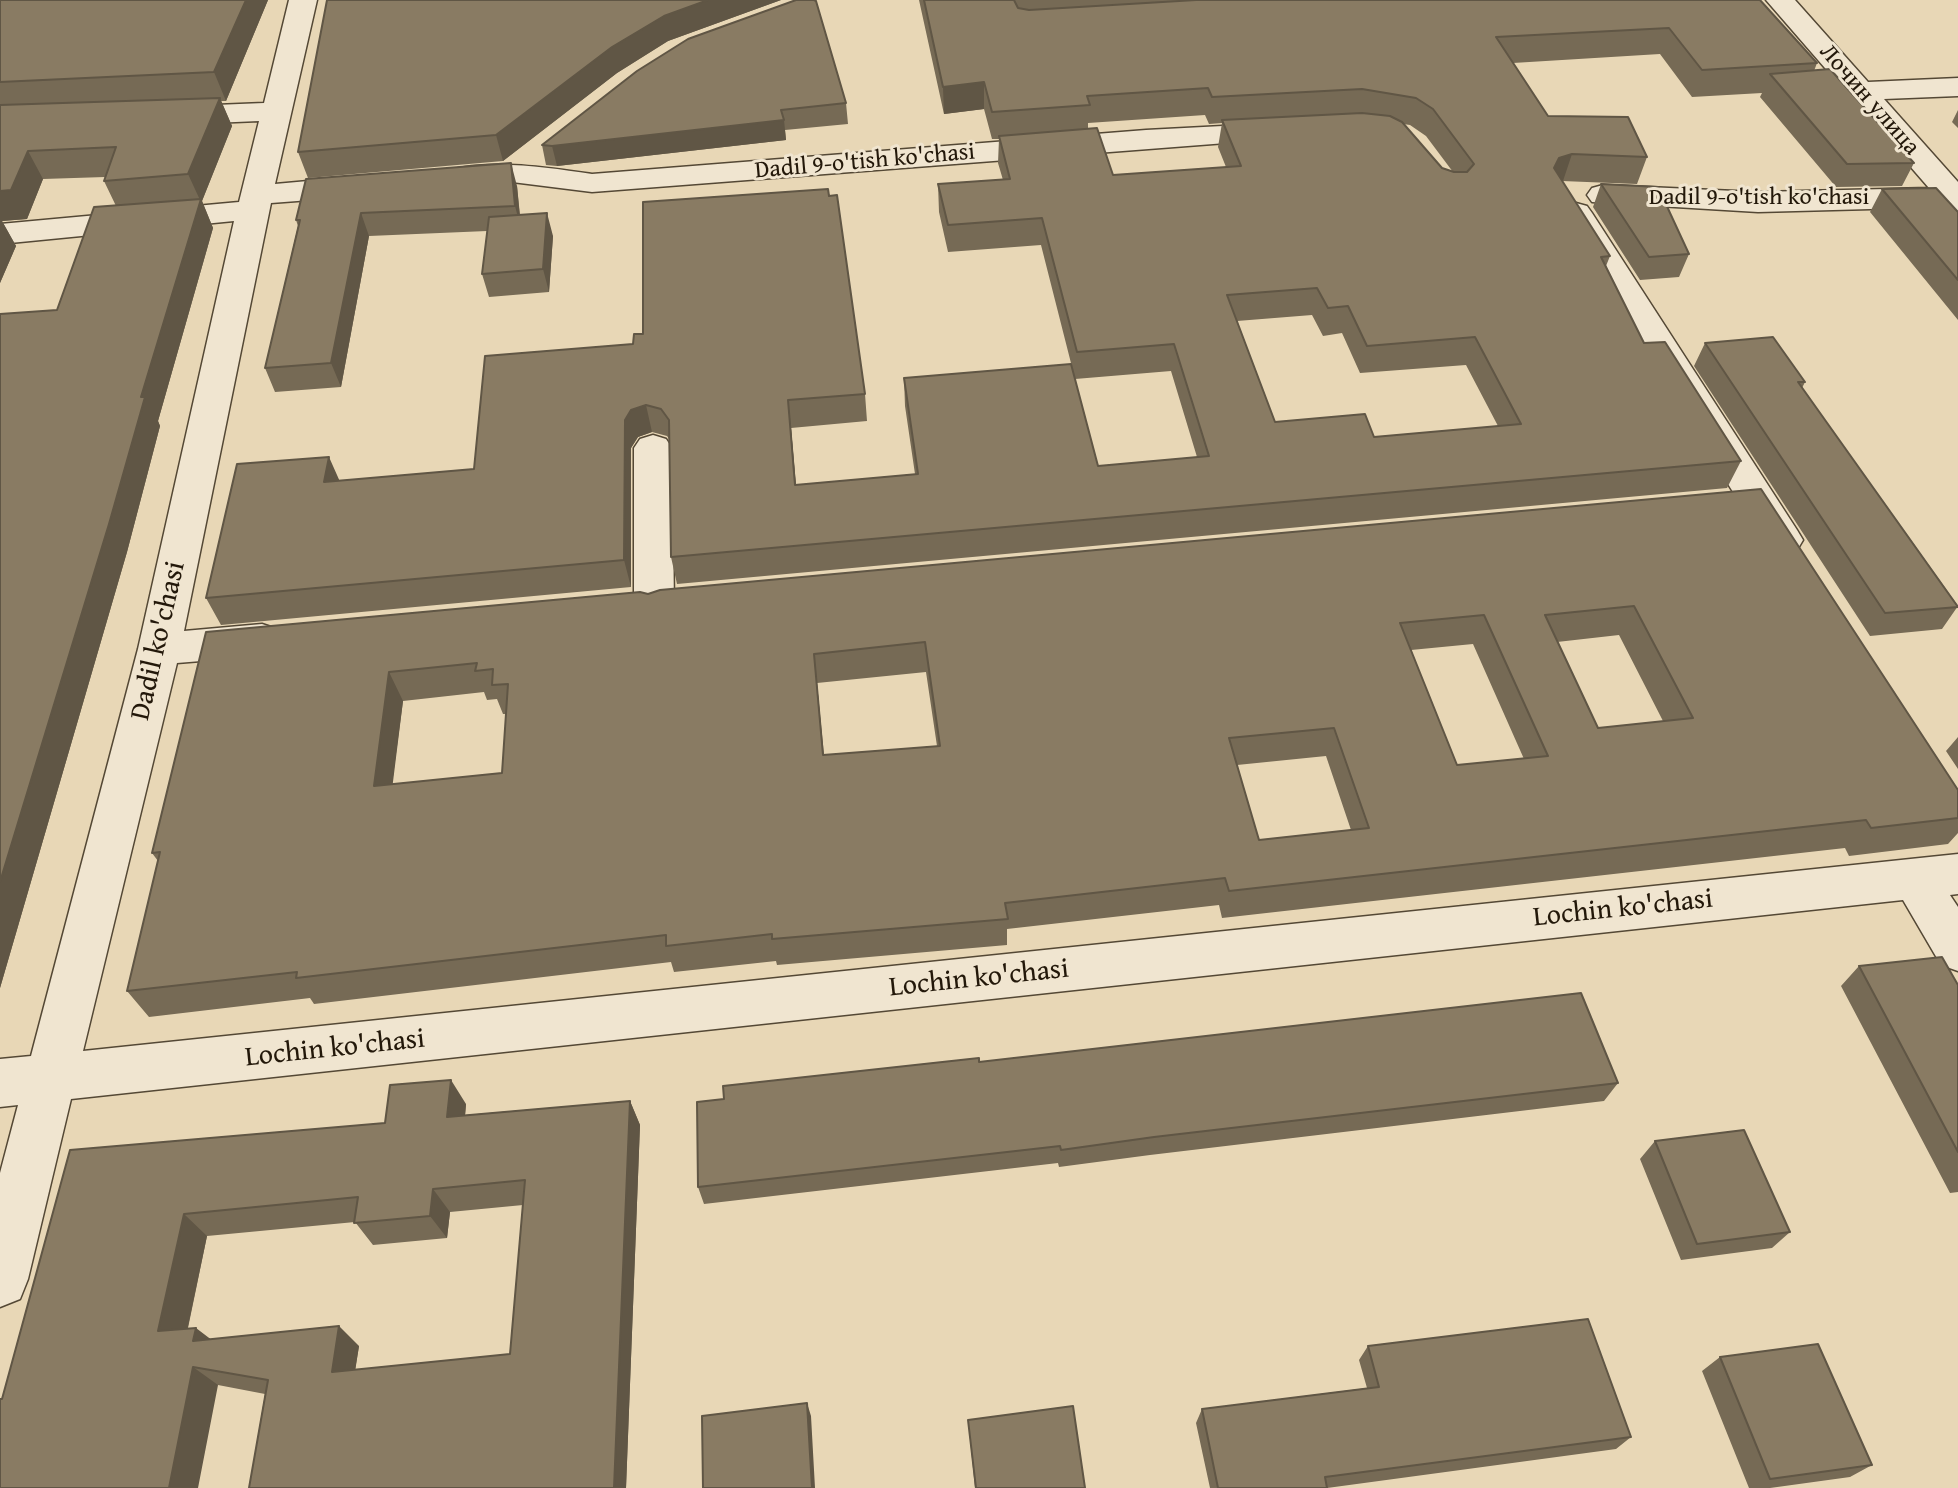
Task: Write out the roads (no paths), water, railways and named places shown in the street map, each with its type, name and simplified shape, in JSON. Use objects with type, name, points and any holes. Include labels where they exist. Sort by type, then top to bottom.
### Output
[{"type":"street","name":"Dadil ko'chasi","points":[[0,1279],[53,1079],[159,649],[275,111],[303,0]]},
{"type":"street","name":"Лочин улица","points":[[1780,0],[1956,199]]},
{"type":"street","points":[[1861,91],[1958,87]]},
{"type":"street","points":[[138,117],[275,111]]},
{"type":"street","name":"Dadil 9-o'tish ko'chasi","points":[[0,234],[407,182],[512,173],[592,183],[1146,139],[1311,130]]},
{"type":"street","points":[[512,173],[542,149]]},
{"type":"street","name":"Dadil 9-o'tish ko'chasi","points":[[1758,502],[1564,194],[1758,202],[1956,199]]},
{"type":"street","points":[[653,448],[654,606]]},
{"type":"street","points":[[1711,507],[1758,502],[1802,569]]},
{"type":"street","points":[[159,649],[298,637]]},
{"type":"street","points":[[1936,876],[1958,950]]},
{"type":"street","name":"Lochin ko'chasi","points":[[0,1083],[1936,876]]}]
